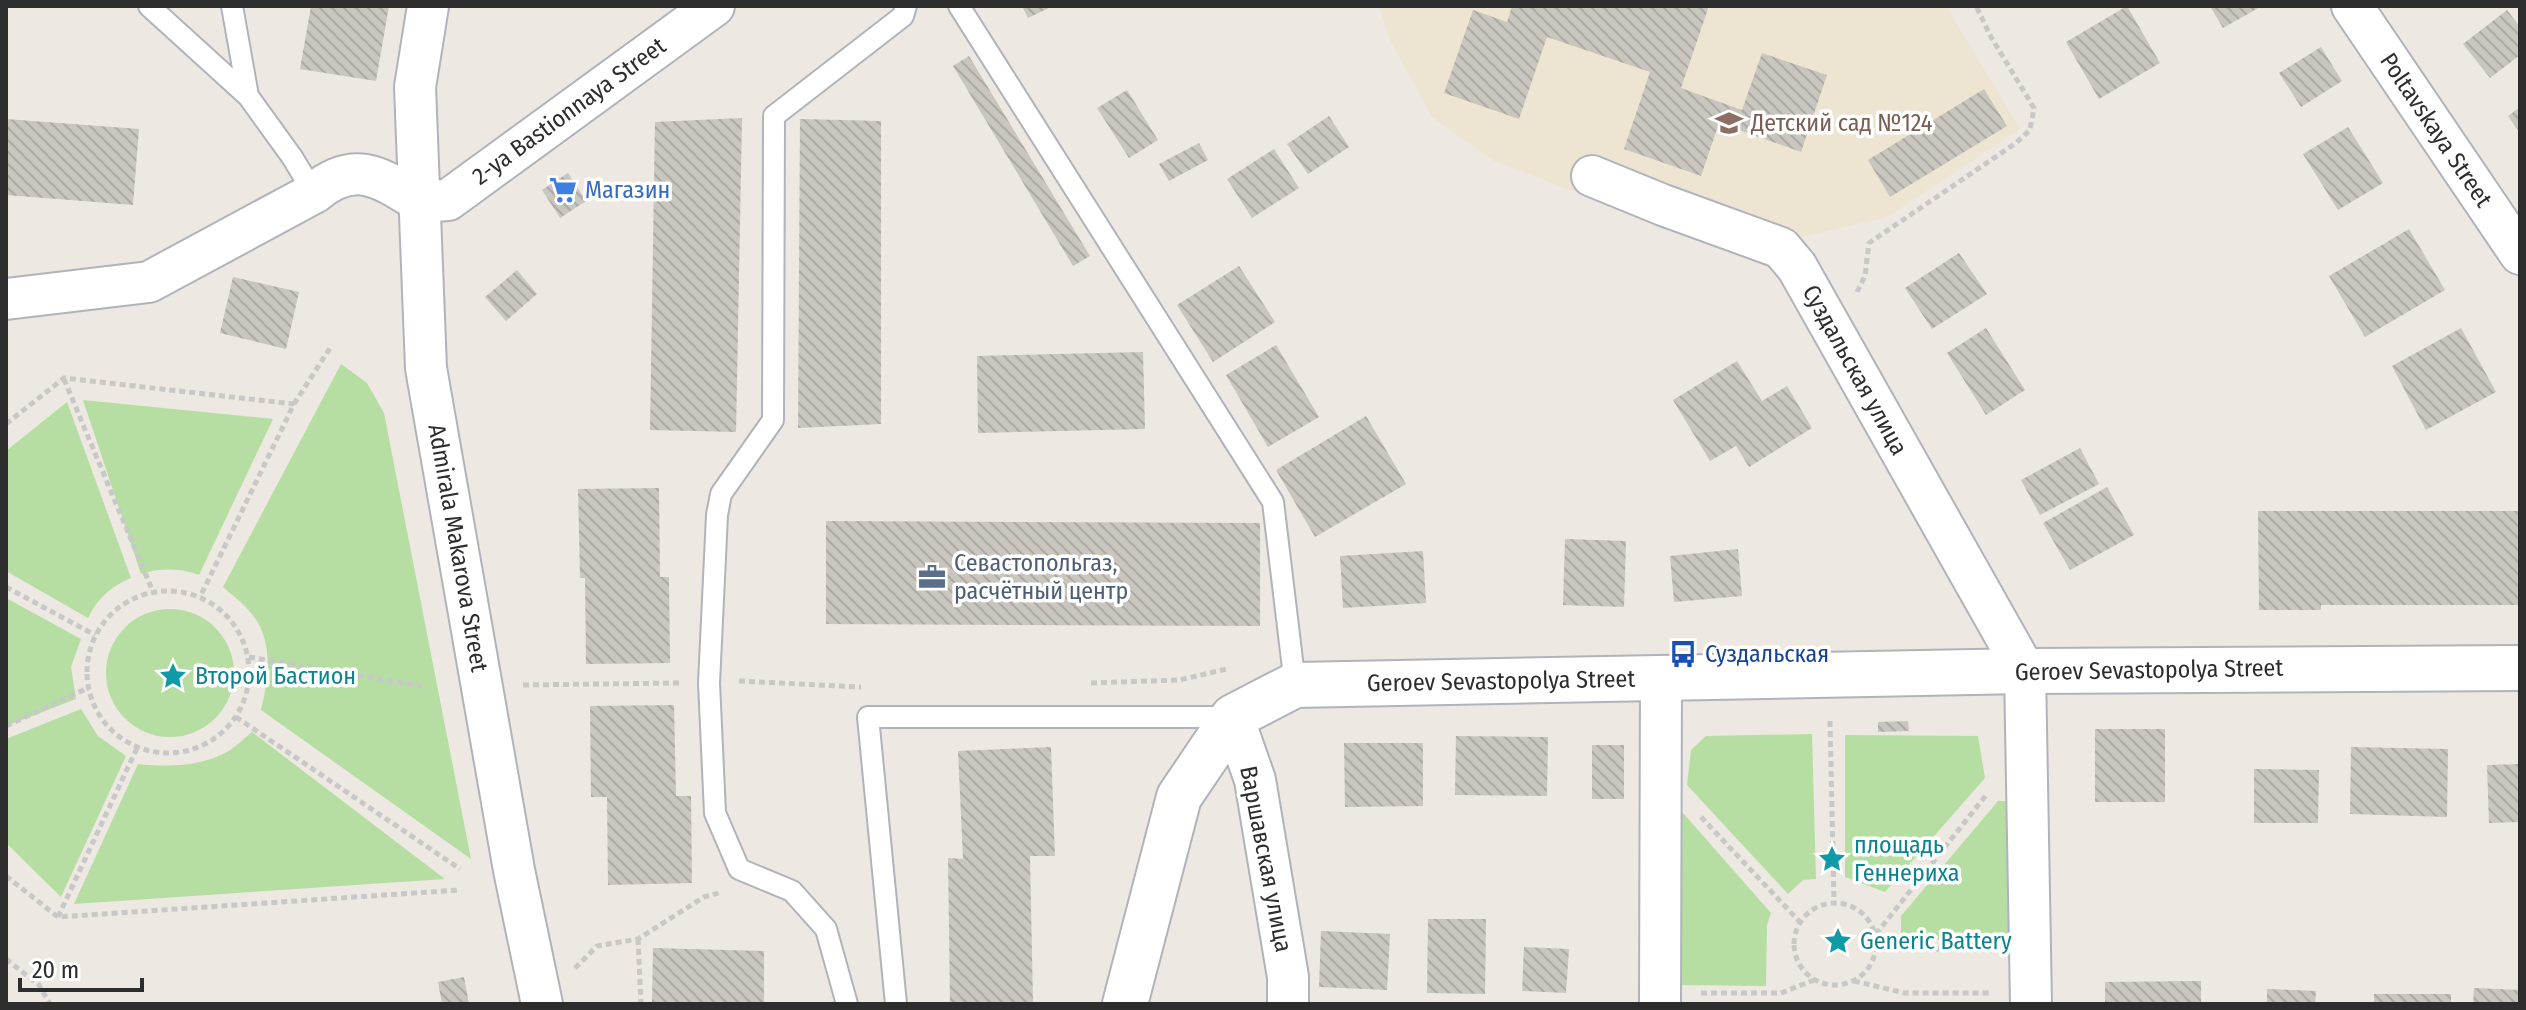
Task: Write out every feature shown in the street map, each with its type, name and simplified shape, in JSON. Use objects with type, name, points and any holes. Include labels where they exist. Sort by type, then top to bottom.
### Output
[{"type":"main road","name":"Geroev Sevastopolya Street","points":[[1125,1004],[1179,797],[1233,717],[1295,685],[2025,671],[2520,668]]},
{"type":"street","name":"Admirala Makarova Street","points":[[428,6],[415,87],[426,368],[514,870],[542,1002]]},
{"type":"street","name":"2-ya Bastionnaya Street","points":[[420,202],[448,200],[714,6]]},
{"type":"street","name":"Poltavskaya Street","points":[[2352,6],[2520,254]]},
{"type":"street","points":[[6,299],[149,282],[314,193],[329,181],[346,175],[365,174],[384,179],[420,202]]},
{"type":"street","name":"Суздальская улица","points":[[1592,176],[1781,248],[1797,267],[2025,671]]},
{"type":"street","points":[[2025,671],[2031,999]]},
{"type":"street","points":[[1660,998],[1661,678]]},
{"type":"street","name":"Варшавская улица","points":[[1233,717],[1255,780],[1288,977],[1288,1004]]},
{"type":"lane","points":[[149,6],[248,96],[314,193]]},
{"type":"lane","points":[[232,6],[248,96]]},
{"type":"lane","points":[[847,1004],[826,929],[792,891],[739,869],[715,813],[709,683],[717,515],[721,494],[773,420],[774,116],[903,16],[906,6]]},
{"type":"lane","points":[[959,6],[1273,502],[1295,685]]},
{"type":"lane","points":[[896,1004],[868,717],[1233,717]]},
{"type":"path","points":[[1836,336],[1865,276],[1869,243],[2016,143],[2030,130],[2034,108],[1976,6]]},
{"type":"path","points":[[200,597],[294,404],[332,345]]},
{"type":"path","points":[[6,424],[64,378],[294,404]]},
{"type":"path","points":[[64,378],[153,592]]},
{"type":"path","points":[[6,587],[95,635]]},
{"type":"path","points":[[177,591],[200,597],[222,611],[239,632],[249,657],[245,699],[236,717],[217,738],[192,750],[164,753],[137,748],[114,733],[97,712],[88,688],[87,661],[95,635],[109,615],[129,599],[153,592],[177,591]]},
{"type":"path","points":[[249,657],[426,687]]},
{"type":"path","points":[[728,681],[862,687]]},
{"type":"path","points":[[482,685],[655,684]]},
{"type":"path","points":[[6,726],[88,688]]},
{"type":"path","points":[[236,717],[460,869]]},
{"type":"path","points":[[1830,721],[1834,902]]},
{"type":"path","points":[[1875,934],[2027,745]]},
{"type":"path","points":[[58,917],[137,748]]},
{"type":"path","points":[[1661,775],[1799,921]]},
{"type":"path","points":[[6,876],[58,917],[459,890]]},
{"type":"path","points":[[542,1002],[597,946],[638,939],[704,897],[767,880]]},
{"type":"path","points":[[1834,902],[1848,904],[1861,911],[1870,921],[1875,934],[1873,962],[1854,981],[1841,985],[1827,985],[1814,980],[1804,972],[1793,947],[1799,921],[1808,911],[1834,902]]},
{"type":"path","points":[[638,939],[641,1004]]},
{"type":"path","points":[[1876,949],[2030,950]]},
{"type":"path","points":[[6,959],[39,985],[50,1004]]},
{"type":"path","points":[[1660,998],[1781,993],[1814,980]]},
{"type":"path","points":[[1854,981],[1905,993],[2031,999]]},
{"type":"shaded area","name":"Детский сад №124","points":[[1379,6],[1946,6],[2020,129],[1887,217],[1744,251],[1635,215],[1494,161],[1432,117],[1390,40]]},
{"type":"green space","points":[[341,364],[367,383],[384,413],[471,859],[261,710],[268,660],[263,635],[251,613],[223,587]]},
{"type":"green space","points":[[83,400],[273,419],[199,575],[170,570],[141,574]]},
{"type":"green space","points":[[67,402],[131,578],[105,594],[88,618],[6,571],[6,451]]},
{"type":"green space","points":[[6,598],[81,639],[71,667],[76,699],[6,726]]},
{"type":"green space","points":[[170,609],[194,614],[215,628],[229,649],[234,673],[229,697],[215,718],[194,732],[170,737],[146,732],[125,718],[111,697],[106,673],[111,649],[125,628],[146,614]]},
{"type":"green space","points":[[81,709],[98,736],[126,756],[61,897],[6,843],[6,739]]},
{"type":"green space","points":[[252,732],[445,879],[74,904],[138,764],[172,765],[206,761],[230,750]]},
{"type":"green space","points":[[1812,734],[1816,879],[1803,880],[1788,894],[1687,785],[1691,750],[1706,736]]},
{"type":"green space","points":[[1845,735],[1978,736],[1985,778],[1885,892],[1845,877]]},
{"type":"green space","points":[[1998,801],[2009,801],[2016,940],[1901,940],[1901,916]]},
{"type":"green space","points":[[1676,805],[1771,913],[1767,925],[1766,986],[1675,985]]},
{"type":"building","points":[[311,6],[389,6],[376,81],[300,69]]},
{"type":"building","points":[[1022,6],[1053,6],[1028,18]]},
{"type":"building","points":[[1512,6],[1709,6],[1681,88],[1742,110],[1762,53],[1827,75],[1801,152],[1719,123],[1701,176],[1624,149],[1650,72],[1547,37],[1519,119],[1444,93],[1473,10],[1507,22]]},
{"type":"building","points":[[2127,6],[2160,63],[2099,99],[2066,42]]},
{"type":"building","points":[[2210,6],[2262,6],[2223,28]]},
{"type":"building","points":[[2507,10],[2520,27],[2520,55],[2490,78],[2463,44]]},
{"type":"building","points":[[2321,47],[2342,81],[2301,107],[2279,73]]},
{"type":"building","points":[[969,56],[1090,256],[1073,266],[953,66]]},
{"type":"building","points":[[1984,89],[2007,126],[1890,197],[1868,160]]},
{"type":"building","points":[[1127,90],[1158,140],[1129,158],[1097,108]]},
{"type":"building","points":[[2520,107],[2520,133],[2508,116]]},
{"type":"building","points":[[1329,116],[1349,147],[1308,174],[1287,144]]},
{"type":"building","points":[[742,118],[736,432],[650,430],[655,122]]},
{"type":"building","points":[[6,119],[139,129],[133,205],[6,195]]},
{"type":"building","points":[[800,119],[881,121],[881,424],[798,428]]},
{"type":"building","points":[[2348,127],[2383,183],[2338,210],[2303,154]]},
{"type":"building","points":[[1199,143],[1208,160],[1169,181],[1159,164]]},
{"type":"building","points":[[1274,149],[1299,188],[1252,218],[1227,179]]},
{"type":"building","points":[[568,173],[586,201],[560,218],[542,190]]},
{"type":"building","points":[[2409,229],[2445,290],[2365,337],[2329,276]]},
{"type":"building","points":[[1959,253],[1987,294],[1932,329],[1905,288]]},
{"type":"building","points":[[1239,266],[1275,322],[1213,362],[1177,305]]},
{"type":"building","points":[[517,270],[537,294],[506,321],[485,297]]},
{"type":"building","points":[[233,277],[299,292],[286,349],[220,333]]},
{"type":"building","points":[[1986,328],[2025,390],[1986,415],[1947,353]]},
{"type":"building","points":[[2461,328],[2496,392],[2426,430],[2392,366]]},
{"type":"building","points":[[1276,345],[1319,417],[1268,447],[1226,375]]},
{"type":"building","points":[[1143,352],[1145,429],[978,433],[977,356]]},
{"type":"building","points":[[1737,361],[1762,401],[1787,386],[1812,428],[1749,467],[1736,446],[1710,461],[1673,400]]},
{"type":"building","points":[[1366,416],[1406,484],[1315,537],[1276,470]]},
{"type":"building","points":[[2080,448],[2099,484],[2040,515],[2021,480]]},
{"type":"building","points":[[2107,487],[2134,535],[2070,570],[2043,523]]},
{"type":"building","points":[[659,488],[660,577],[669,577],[670,663],[586,664],[585,578],[580,578],[578,489]]},
{"type":"building","points":[[2258,511],[2520,511],[2520,605],[2321,605],[2321,610],[2259,610]]},
{"type":"building","points":[[826,521],[1260,523],[1260,626],[826,624]]},
{"type":"building","points":[[1565,539],[1626,541],[1624,607],[1563,605]]},
{"type":"building","points":[[1738,549],[1742,596],[1674,602],[1670,556]]},
{"type":"building","points":[[1423,551],[1426,603],[1343,608],[1340,556]]},
{"type":"building","points":[[674,705],[676,796],[691,796],[692,883],[608,885],[607,797],[591,797],[590,706]]},
{"type":"building","points":[[1908,721],[1909,731],[1878,732],[1878,722]]},
{"type":"building","points":[[2095,729],[2165,729],[2165,802],[2095,802]]},
{"type":"building","points":[[1456,736],[1548,737],[1547,796],[1455,795]]},
{"type":"building","points":[[1344,743],[1423,743],[1423,806],[1345,807]]},
{"type":"building","points":[[1592,745],[1624,745],[1624,799],[1592,799]]},
{"type":"building","points":[[1051,747],[1055,856],[1030,856],[1033,1004],[950,1004],[948,858],[963,859],[958,751]]},
{"type":"building","points":[[2351,747],[2448,749],[2447,817],[2350,814]]},
{"type":"building","points":[[2520,764],[2520,822],[2489,823],[2487,765]]},
{"type":"building","points":[[2254,769],[2319,770],[2318,823],[2254,823]]},
{"type":"building","points":[[1428,919],[1486,919],[1485,994],[1427,993]]},
{"type":"building","points":[[1321,931],[1390,934],[1387,990],[1319,987]]},
{"type":"building","points":[[1524,947],[1569,949],[1566,993],[1522,991]]},
{"type":"building","points":[[653,948],[764,951],[764,1004],[652,1004]]},
{"type":"building","points":[[464,977],[469,1004],[442,1004],[438,982]]},
{"type":"building","points":[[2201,981],[2201,1004],[2105,1004],[2105,982]]},
{"type":"building","points":[[2474,988],[2520,990],[2520,1004],[2473,1004]]},
{"type":"building","points":[[2267,989],[2316,991],[2315,1004],[2267,1004]]},
{"type":"building","points":[[2374,994],[2451,994],[2451,1004],[2374,1004]]},
{"type":"place","name":"Детский сад №124","points":[[1729,123]]},
{"type":"place","name":"Магазин","points":[[563,190]]},
{"type":"place","name":"Севастопольгаз, расчётный центр","points":[[932,577]]},
{"type":"place","name":"Суздальская","points":[[1683,654]]},
{"type":"place","name":"Второй Бастион","points":[[173,676]]},
{"type":"place","name":"площадь Геннериха","points":[[1832,859]]},
{"type":"place","name":"Generic Battery","points":[[1838,941]]}]
